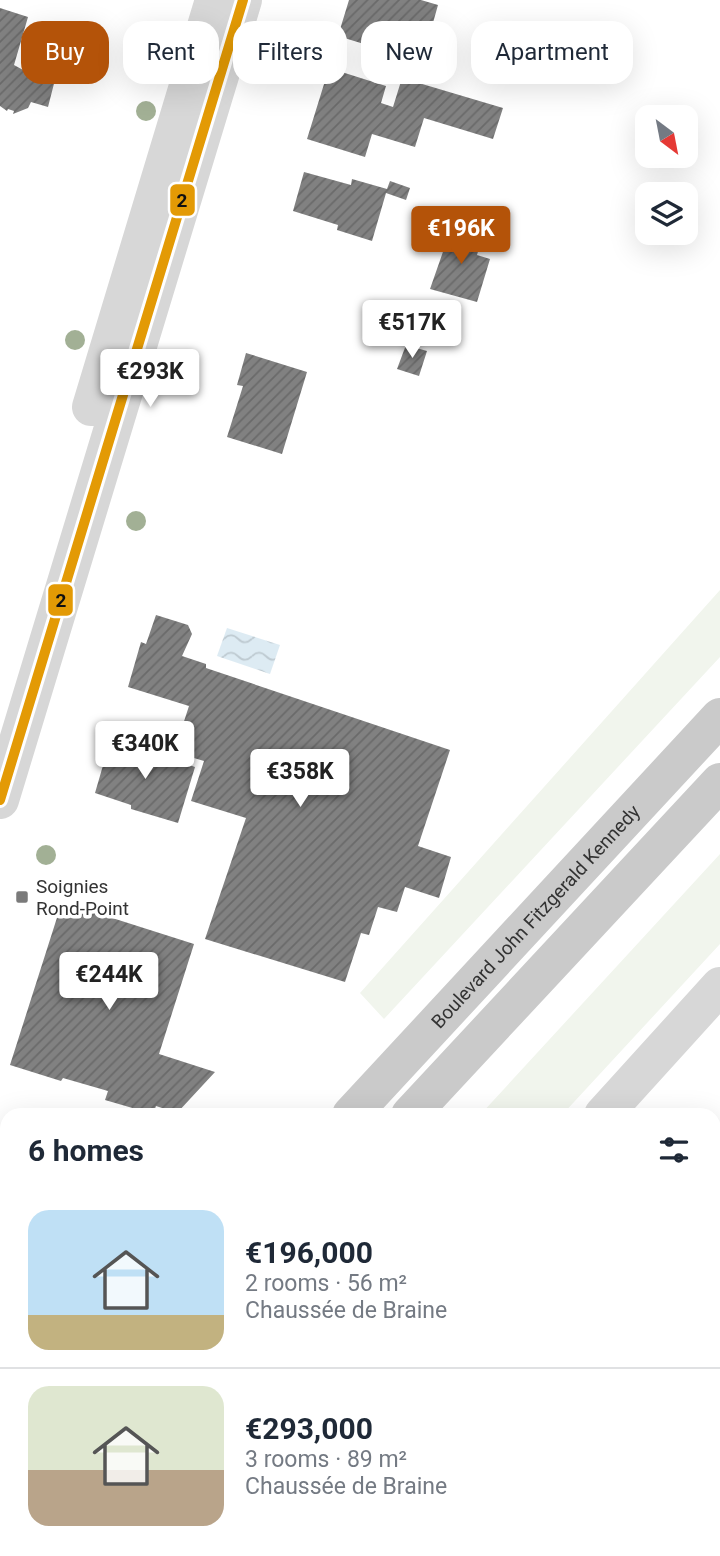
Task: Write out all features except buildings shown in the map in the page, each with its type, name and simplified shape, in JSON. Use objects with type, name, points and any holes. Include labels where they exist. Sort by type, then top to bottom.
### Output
[{"type":"main road","name":"Boulevard John Fitzgerald Kennedy","points":[[357,1108],[720,717]]},
{"type":"main road","points":[[417,1108],[720,782]]},
{"type":"street","points":[[0,709],[214,0]]},
{"type":"street","points":[[0,800],[243,0]]},
{"type":"street","points":[[609,1108],[720,986]]},
{"type":"shaded area","points":[[720,590],[720,657],[384,1019],[360,993]]},
{"type":"shaded area","points":[[720,854],[720,944],[568,1108],[486,1108]]},
{"type":"water","points":[[227,628],[280,645],[270,674],[217,656]]},
{"type":"transit line","name":"2","points":[[0,800],[243,0]]},
{"type":"place","name":"Soignies Rond-Point","points":[[22,897]]}]
